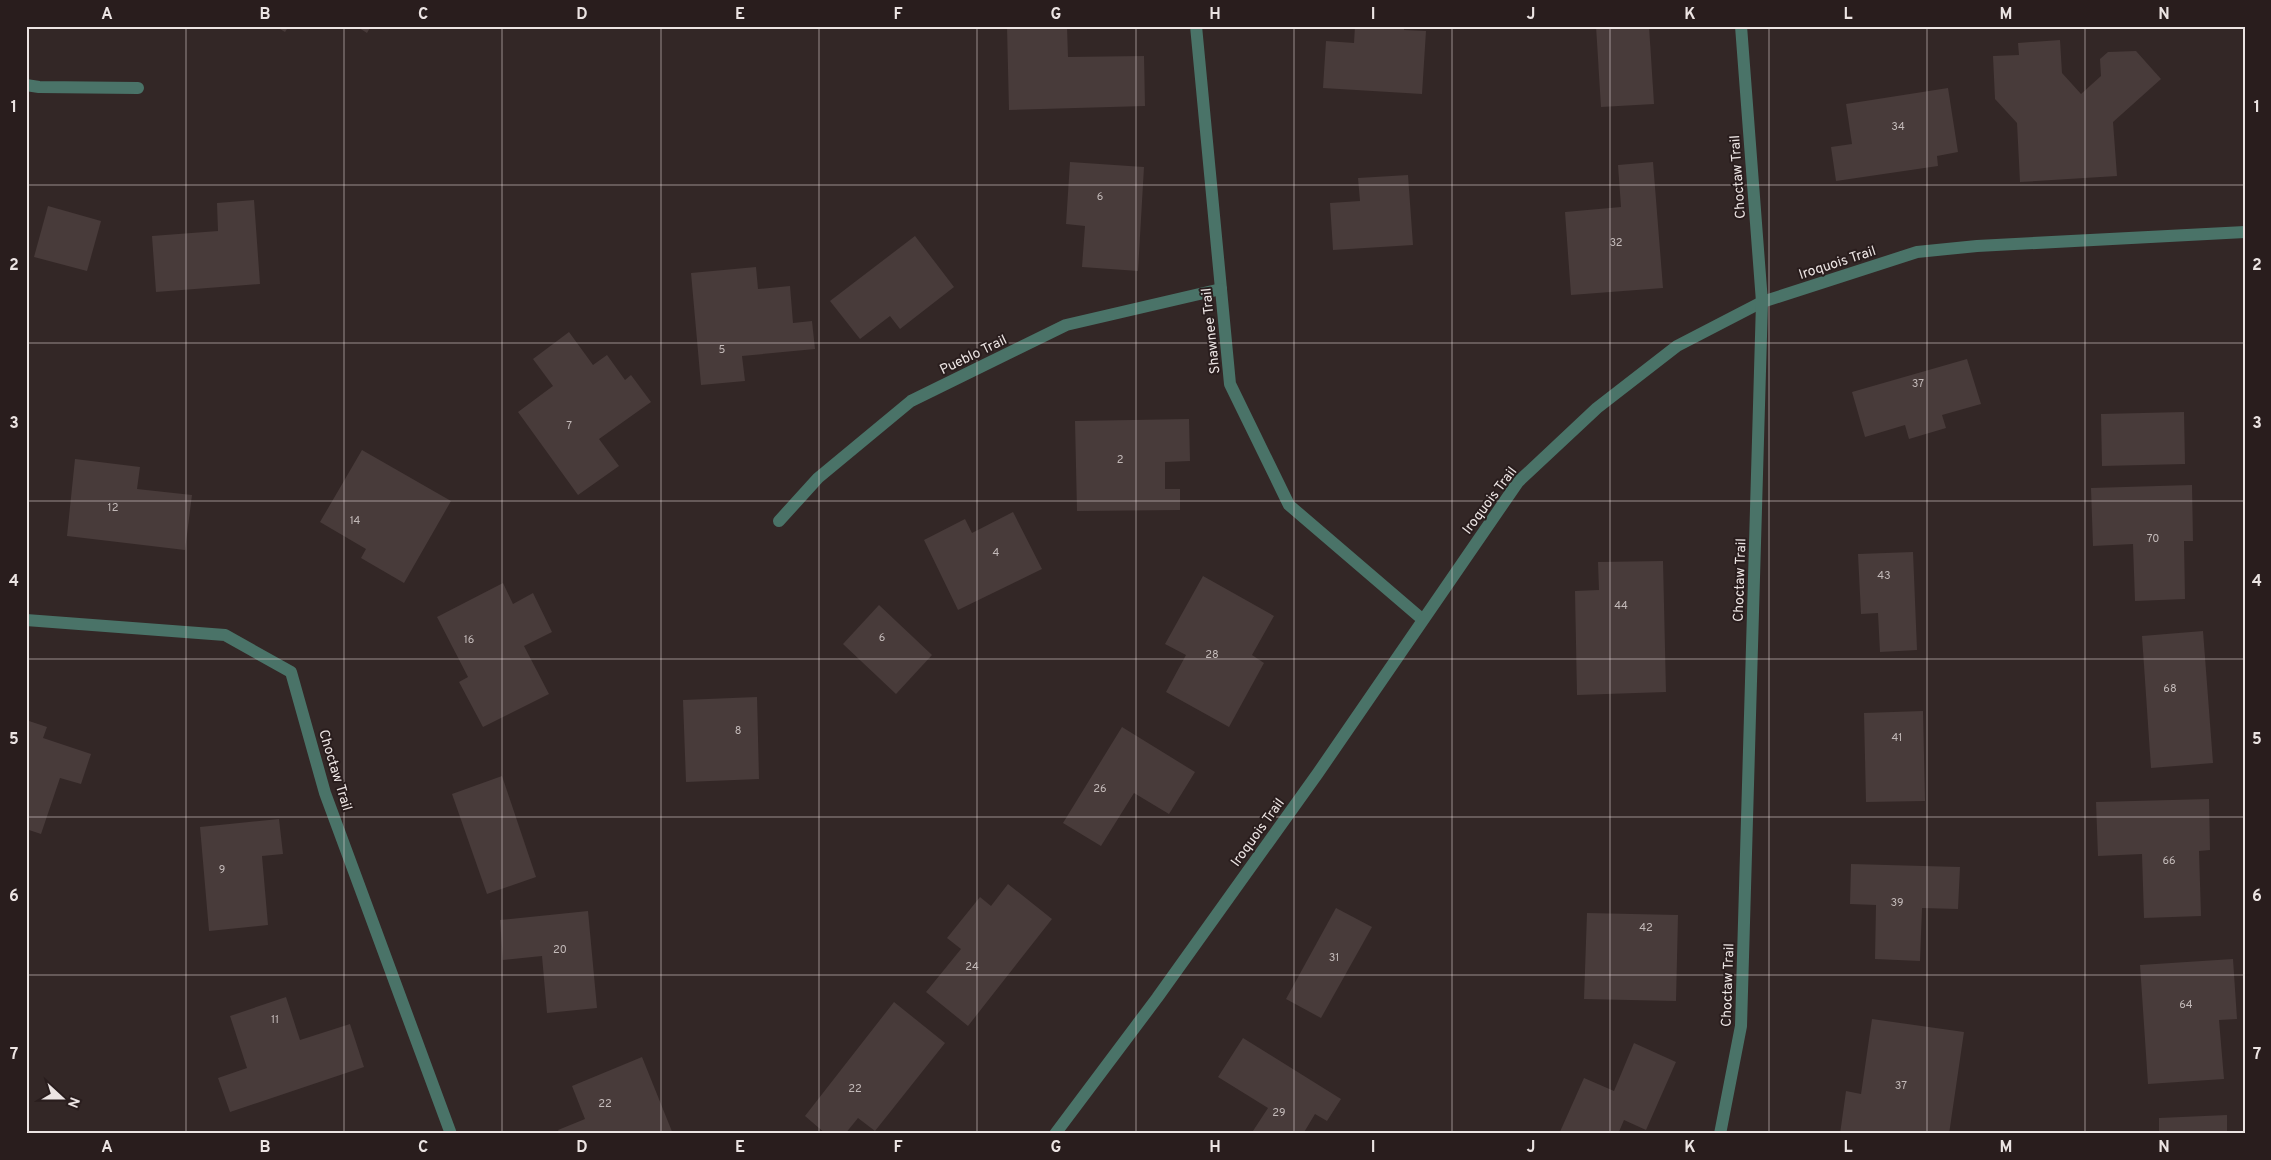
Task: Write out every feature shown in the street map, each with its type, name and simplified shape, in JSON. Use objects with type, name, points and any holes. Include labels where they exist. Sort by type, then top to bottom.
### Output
[{"type":"street","name":"Shawnee Trail","points":[[1196,26],[1230,384],[1289,506],[1422,619]]},
{"type":"street","name":"Choctaw Trail","points":[[1720,1134],[1741,1026],[1762,302],[1742,26]]},
{"type":"street","points":[[26,85],[39,87],[138,88]]},
{"type":"street","name":"Iroquois Trail","points":[[1056,1134],[1157,998],[1306,789],[1518,482],[1597,408],[1677,346],[1762,302],[1917,252],[1987,245],[2245,232]]},
{"type":"street","name":"Pueblo Trail","points":[[780,521],[818,478],[910,401],[1066,325],[1221,289]]},
{"type":"street","name":"Choctaw Trail","points":[[26,620],[225,634],[291,672],[325,793],[451,1134]]},
{"type":"building","points":[[275,26],[289,26],[285,32]]},
{"type":"building","points":[[356,26],[371,26],[367,33]]},
{"type":"building","points":[[1007,26],[1067,26],[1068,57],[1144,56],[1145,106],[1009,110]]},
{"type":"building","points":[[1355,26],[1404,26],[1404,30],[1426,31],[1422,94],[1323,88],[1326,41],[1354,43]]},
{"type":"building","points":[[1596,26],[1649,26],[1654,104],[1601,107]]},
{"type":"building","points":[[2060,40],[2062,73],[2081,94],[2101,76],[2100,59],[2108,52],[2136,51],[2161,79],[2113,122],[2117,176],[2020,182],[2017,123],[1995,99],[1993,56],[2019,55],[2018,43]]},
{"type":"building","points":[[1948,88],[1958,152],[1937,156],[1938,166],[1836,181],[1831,147],[1852,144],[1846,104]]},
{"type":"building","points":[[1070,162],[1144,167],[1138,271],[1082,267],[1085,226],[1066,224]]},
{"type":"building","points":[[1653,162],[1663,288],[1571,295],[1565,212],[1621,207],[1618,165]]},
{"type":"building","points":[[1408,175],[1413,245],[1333,250],[1330,203],[1360,201],[1358,178]]},
{"type":"building","points":[[254,200],[260,284],[156,292],[152,236],[218,231],[217,203]]},
{"type":"building","points":[[48,206],[101,221],[87,271],[34,257]]},
{"type":"building","points":[[915,236],[954,287],[900,329],[890,316],[860,339],[830,301]]},
{"type":"building","points":[[756,267],[758,289],[790,286],[793,323],[812,321],[815,349],[742,356],[745,381],[701,385],[691,273]]},
{"type":"building","points":[[569,332],[593,365],[607,355],[625,380],[631,375],[651,402],[599,439],[619,466],[578,495],[518,412],[553,386],[533,359]]},
{"type":"building","points":[[1967,359],[1981,404],[1942,415],[1946,428],[1909,439],[1905,425],[1865,437],[1852,392]]},
{"type":"building","points":[[2184,412],[2185,464],[2102,466],[2101,414]]},
{"type":"building","points":[[1189,419],[1190,461],[1165,462],[1165,489],[1180,489],[1180,510],[1077,511],[1075,421]]},
{"type":"building","points":[[362,450],[451,501],[404,583],[361,558],[366,549],[320,522]]},
{"type":"building","points":[[75,459],[140,467],[137,489],[192,495],[185,550],[67,536]]},
{"type":"building","points":[[2192,485],[2193,541],[2184,541],[2185,599],[2135,601],[2133,544],[2093,546],[2091,488]]},
{"type":"building","points":[[1013,512],[1042,569],[958,610],[924,540],[965,519],[972,533]]},
{"type":"building","points":[[1913,552],[1917,650],[1880,652],[1878,613],[1861,614],[1858,554]]},
{"type":"building","points":[[1663,561],[1666,692],[1577,695],[1575,591],[1599,590],[1598,562]]},
{"type":"building","points":[[1203,576],[1274,616],[1252,655],[1264,663],[1229,727],[1166,692],[1186,655],[1165,644]]},
{"type":"building","points":[[503,583],[513,604],[533,593],[552,632],[524,646],[549,694],[483,727],[459,682],[468,677],[437,617]]},
{"type":"building","points":[[879,605],[932,655],[896,694],[843,644]]},
{"type":"building","points":[[2203,631],[2213,763],[2151,768],[2142,636]]},
{"type":"building","points":[[757,697],[759,779],[686,782],[683,700]]},
{"type":"building","points":[[1923,711],[1925,801],[1866,802],[1864,713]]},
{"type":"building","points":[[26,720],[47,727],[43,738],[91,754],[81,784],[60,778],[41,834],[26,829]]},
{"type":"building","points":[[1122,727],[1195,772],[1169,814],[1134,793],[1101,846],[1063,823]]},
{"type":"building","points":[[502,776],[536,877],[487,894],[452,794]]},
{"type":"building","points":[[2209,799],[2210,850],[2199,851],[2201,916],[2144,918],[2142,854],[2098,856],[2096,802]]},
{"type":"building","points":[[279,819],[283,854],[262,856],[268,925],[209,931],[200,827]]},
{"type":"building","points":[[1851,864],[1960,867],[1958,909],[1922,908],[1920,961],[1875,959],[1876,905],[1850,904]]},
{"type":"building","points":[[1008,884],[1052,919],[968,1026],[926,992],[961,949],[947,938],[980,897],[991,906]]},
{"type":"building","points":[[1336,908],[1372,927],[1321,1018],[1286,999]]},
{"type":"building","points":[[588,911],[597,1008],[547,1013],[542,956],[503,960],[500,920]]},
{"type":"building","points":[[1587,913],[1678,915],[1676,1001],[1584,999]]},
{"type":"building","points":[[2233,959],[2237,1019],[2219,1020],[2224,1079],[2148,1084],[2140,965]]},
{"type":"building","points":[[286,997],[300,1040],[350,1024],[364,1067],[230,1112],[218,1078],[247,1068],[230,1016]]},
{"type":"building","points":[[894,1002],[945,1043],[875,1131],[858,1118],[845,1134],[826,1134],[805,1116]]},
{"type":"building","points":[[1872,1019],[1964,1032],[1949,1134],[1840,1134],[1846,1091],[1861,1094]]},
{"type":"building","points":[[1243,1038],[1341,1099],[1327,1121],[1315,1114],[1303,1134],[1251,1134],[1268,1108],[1218,1077]]},
{"type":"building","points":[[1634,1043],[1676,1062],[1646,1130],[1624,1120],[1618,1134],[1559,1134],[1584,1078],[1614,1091]]},
{"type":"building","points":[[642,1057],[673,1134],[560,1134],[558,1130],[585,1119],[572,1086]]},
{"type":"building","points":[[2227,1115],[2227,1134],[2159,1134],[2159,1118]]}]
